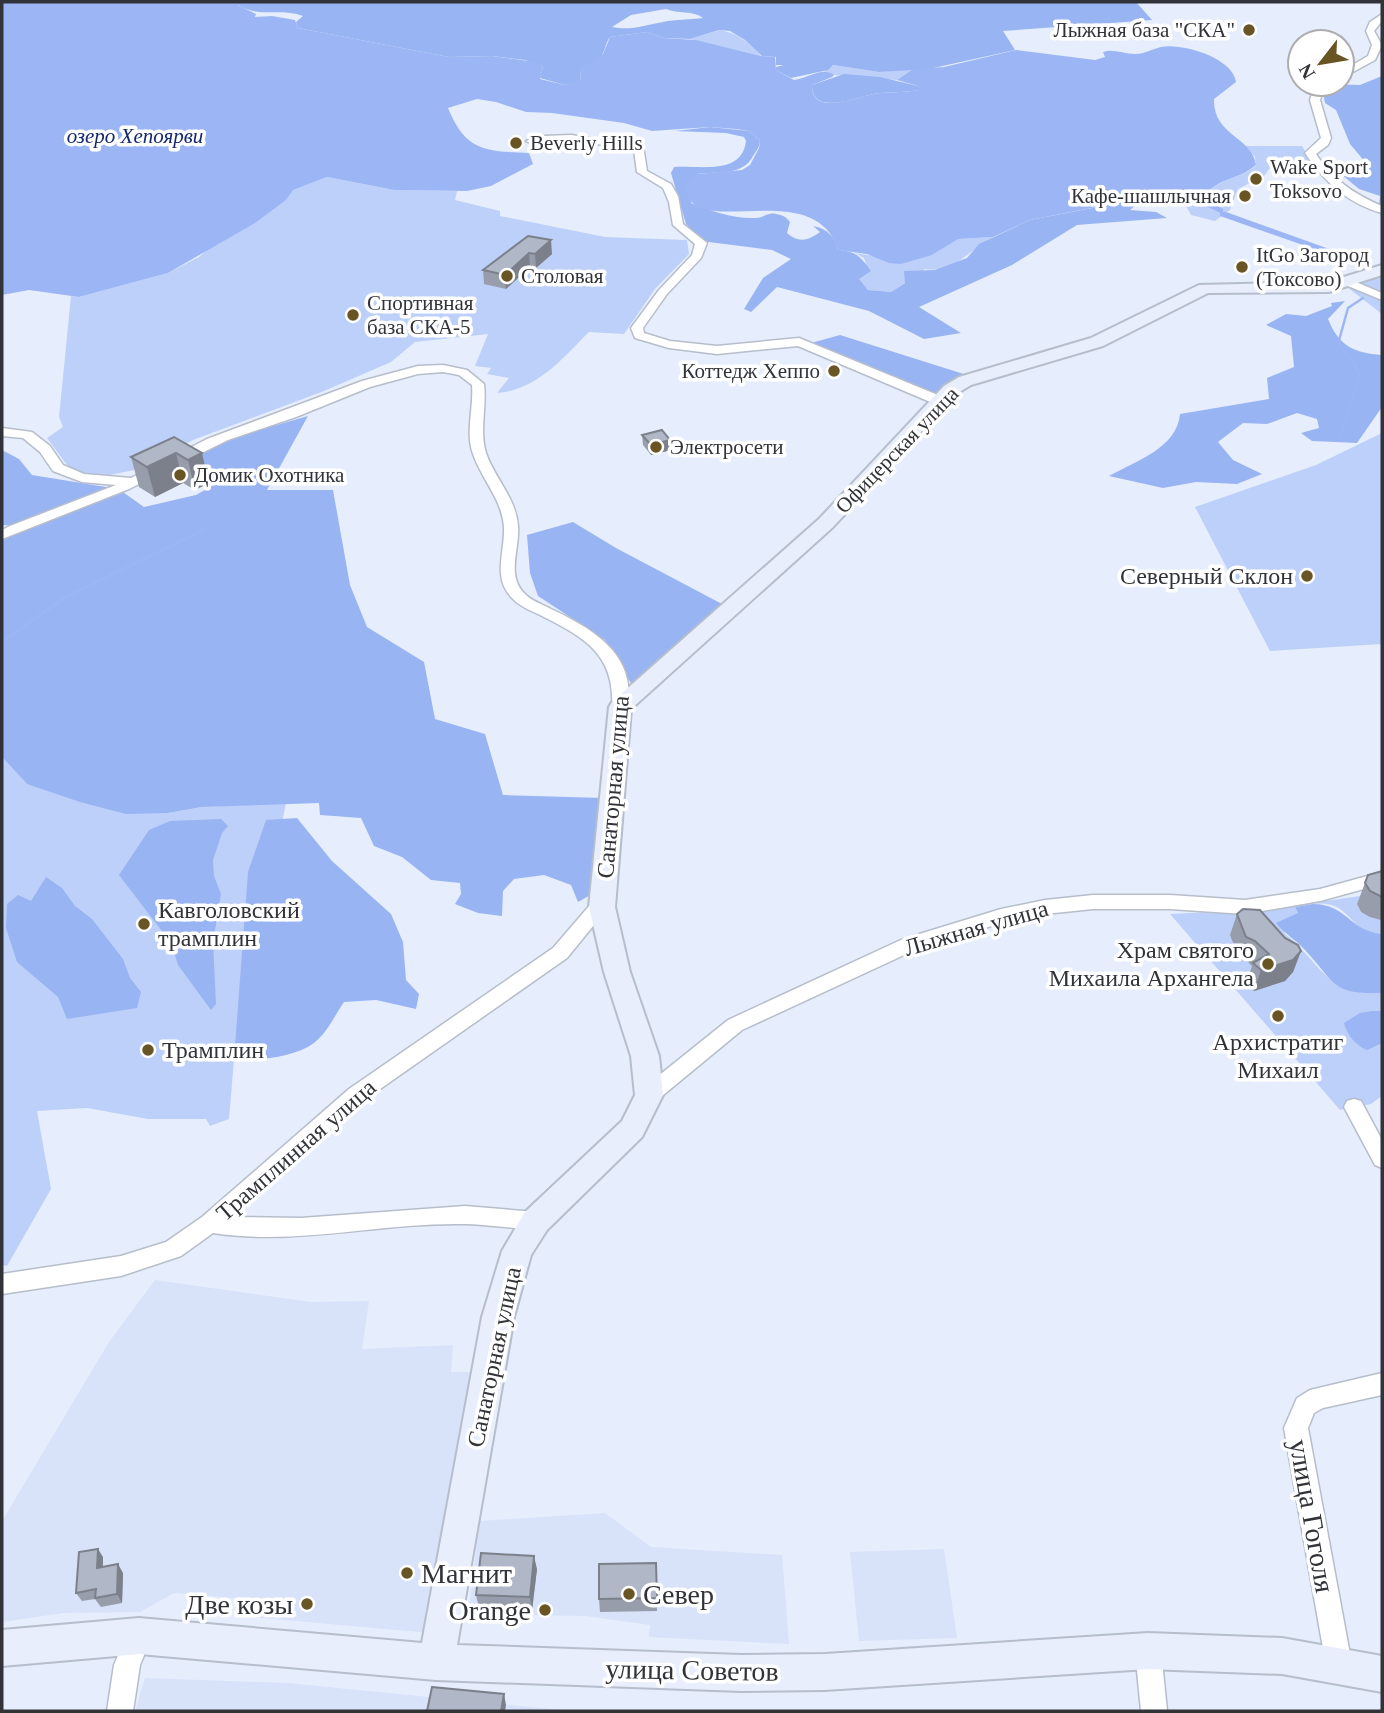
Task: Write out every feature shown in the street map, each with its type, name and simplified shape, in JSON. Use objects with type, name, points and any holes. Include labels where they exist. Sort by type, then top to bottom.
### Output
[{"type":"street","points":[[1356,67],[1372,58],[1377,45],[1370,31],[1373,24],[1382,17]]},
{"type":"street","points":[[1316,98],[1326,138],[1324,143],[1310,153],[1335,187],[1350,197],[1382,210]]},
{"type":"street","points":[[531,141],[551,138],[578,139],[639,148],[642,172],[661,180],[674,197],[678,225],[701,243],[698,256],[663,292],[638,328],[639,335],[648,339],[716,350],[799,342],[940,401]]},
{"type":"street","name":"Офицерская улица","points":[[620,707],[826,523],[950,390],[965,382],[1097,342],[1205,288],[1303,289],[1350,281],[1382,270]]},
{"type":"street","points":[[1350,281],[1382,297]]},
{"type":"street","name":"Санаторная улица","points":[[2,535],[134,482],[214,442],[391,375],[439,369],[473,377],[478,384],[480,395],[477,444],[508,503],[511,529],[506,568],[510,585],[523,601],[589,635],[605,651],[623,688],[602,907],[617,972],[645,1056],[649,1095],[632,1129],[536,1221],[517,1251],[498,1317],[436,1662]]},
{"type":"street","points":[[2,432],[27,435],[45,449],[58,468],[82,478],[134,482]]},
{"type":"street","name":"Лыжная улица","points":[[649,1095],[735,1025],[910,944],[989,920],[1045,907],[1093,902],[1170,902],[1245,907],[1320,895],[1382,878]]},
{"type":"street","name":"Трамплинная улица","points":[[210,1223],[356,1095],[560,953],[596,910],[602,907]]},
{"type":"street","points":[[1354,1107],[1382,1159]]},
{"type":"street","name":"Трамплинная улица","points":[[210,1223],[241,1228],[301,1227],[465,1215],[536,1221]]},
{"type":"street","points":[[2,1284],[121,1266],[173,1249],[210,1223]]},
{"type":"street","name":"улица Гоголя","points":[[1339,1665],[1296,1428],[1305,1406],[1318,1398],[1382,1384]]},
{"type":"street","points":[[120,1711],[127,1665],[139,1636]]},
{"type":"street","name":"улица Советов","points":[[2,1648],[139,1636],[436,1662],[741,1674],[825,1672],[1148,1651],[1282,1656],[1382,1674]]},
{"type":"street","points":[[1148,1651],[1154,1711]]},
{"type":"shaded area","points":[[1136,2],[1152,20],[1003,31],[1015,50],[929,69],[879,72],[833,65],[828,70],[791,78],[776,70],[776,67],[784,65],[776,65],[776,57],[762,56],[745,40],[730,31],[719,30],[690,39],[664,38],[647,32],[610,37],[600,57],[581,69],[580,82],[565,85],[540,78],[543,66],[525,60],[492,56],[449,57],[298,28],[296,22],[303,16],[286,12],[253,11],[237,4]],"holes":[[[671,10],[703,18],[632,28],[612,27],[631,15]]]},
{"type":"shaded area","points":[[720,30],[743,39],[761,56],[690,39]]},
{"type":"shaded area","points":[[833,65],[879,72],[913,69],[897,80],[834,75],[824,71]]},
{"type":"shaded area","points":[[844,74],[880,77],[918,86],[920,90],[880,93],[829,103],[820,101],[814,95],[812,85]]},
{"type":"shaded area","points":[[1382,76],[1382,206],[1379,205],[1380,196],[1359,189],[1341,174],[1343,169],[1354,170],[1366,163],[1350,144],[1336,110],[1325,103],[1324,98],[1356,98],[1356,85]]},
{"type":"shaded area","points":[[710,127],[749,131],[760,143],[743,167],[697,174],[691,203],[714,212],[739,217],[781,215],[790,222],[787,233],[799,239],[807,239],[820,232],[813,226],[823,229],[835,241],[838,250],[854,253],[871,271],[859,279],[868,290],[891,292],[905,283],[904,271],[935,270],[967,258],[979,244],[1030,220],[1129,201],[1136,205],[1130,210],[1156,212],[1167,218],[1077,225],[1012,265],[919,307],[961,333],[924,339],[869,311],[777,287],[751,312],[744,309],[763,278],[791,259],[772,250],[701,241],[686,224],[671,173],[674,167],[728,164],[737,160],[746,141],[744,137],[726,133],[675,131]]},
{"type":"shaded area","points":[[1245,146],[1302,146],[1317,170],[1269,169],[1264,176],[1238,189],[1230,210],[1215,221],[1191,215],[1183,200],[1193,200],[1223,209],[1208,199],[1208,193],[1219,184],[1256,166],[1255,157]]},
{"type":"shaded area","name":"Спортивная база СКА-5","points":[[327,177],[394,190],[457,191],[455,200],[500,211],[500,216],[605,237],[687,240],[689,254],[655,289],[624,334],[589,332],[548,372],[511,391],[497,393],[509,378],[487,374],[491,368],[475,366],[488,334],[415,342],[391,362],[324,391],[193,440],[144,468],[100,477],[70,469],[47,438],[63,427],[59,417],[71,296],[79,297],[168,273],[199,257],[211,246],[286,200],[292,190]]},
{"type":"shaded area","points":[[993,237],[953,264],[935,270],[925,269],[891,292],[868,290],[858,279],[866,264],[864,258],[855,253],[875,256],[932,255],[957,239]]},
{"type":"shaded area","points":[[1382,274],[1382,314],[1347,287]]},
{"type":"shaded area","points":[[1345,301],[1328,319],[1337,336],[1356,350],[1382,355],[1382,407],[1357,443],[1312,441],[1301,433],[1319,428],[1317,419],[1297,413],[1267,424],[1243,423],[1218,442],[1233,460],[1262,474],[1237,484],[1196,482],[1163,488],[1109,476],[1143,459],[1163,445],[1177,426],[1180,414],[1269,399],[1267,378],[1294,367],[1291,336],[1266,325],[1286,314],[1306,316],[1332,306],[1331,303]]},
{"type":"shaded area","points":[[840,335],[970,376],[949,383],[936,395],[811,343]]},
{"type":"shaded area","points":[[308,416],[267,490],[333,490],[350,585],[367,627],[424,662],[435,719],[485,734],[503,795],[603,798],[594,893],[578,902],[571,885],[544,875],[514,879],[503,891],[502,916],[478,913],[455,904],[461,894],[460,883],[431,880],[402,857],[374,846],[361,818],[320,815],[319,803],[202,807],[168,813],[126,814],[27,784],[2,757],[2,536],[120,490],[144,507],[196,495],[226,478],[191,456],[214,443]]},
{"type":"shaded area","name":"Северный Склон","points":[[1382,433],[1382,644],[1270,651],[1195,507],[1316,465]]},
{"type":"shaded area","points":[[2,450],[19,459],[32,475],[112,488],[16,526],[2,525]]},
{"type":"shaded area","points":[[573,522],[722,604],[632,685],[605,640],[538,596],[530,573],[527,535]]},
{"type":"shaded area","name":"Кавголовский трамплин","points":[[2,757],[27,784],[168,813],[202,807],[286,803],[234,1060],[229,1119],[210,1126],[206,1119],[148,1119],[87,1108],[37,1111],[51,1189],[7,1266],[2,1265]]},
{"type":"shaded area","points":[[297,818],[332,861],[391,914],[403,942],[406,980],[419,994],[416,1009],[376,1000],[344,1002],[323,1034],[306,1048],[276,1057],[234,1060],[248,872],[266,820]]},
{"type":"shaded area","points":[[221,819],[228,826],[222,833],[213,860],[214,876],[221,894],[213,942],[216,1004],[211,1010],[178,965],[171,943],[119,875],[149,830],[170,821]]},
{"type":"shaded area","points":[[46,877],[62,888],[75,906],[92,919],[123,959],[130,978],[141,992],[137,1008],[67,1019],[58,997],[17,962],[6,928],[7,904],[18,895],[31,901]]},
{"type":"shaded area","points":[[1360,896],[1357,904],[1361,912],[1382,919],[1382,934],[1362,928],[1340,909],[1329,904],[1295,907],[1298,913],[1284,933],[1336,983],[1363,993],[1382,993],[1382,1096],[1371,1104],[1340,1110],[1170,914],[1270,909]]},
{"type":"shaded area","points":[[1313,904],[1333,908],[1362,928],[1382,934],[1382,993],[1343,989],[1276,923],[1298,913],[1295,907]]},
{"type":"shaded area","points":[[155,1280],[311,1302],[369,1301],[362,1349],[453,1345],[451,1372],[483,1372],[430,1633],[239,1616],[242,1599],[174,1593],[140,1612],[64,1613],[2,1622],[2,1521],[109,1342]]},
{"type":"shaded area","points":[[605,1513],[651,1547],[782,1555],[789,1644],[649,1637],[650,1625],[585,1616],[468,1614],[480,1521]]},
{"type":"shaded area","points":[[944,1549],[957,1638],[859,1641],[850,1552]]},
{"type":"shaded area","points":[[145,1678],[287,1683],[570,1711],[135,1711]]},
{"type":"water","name":"озеро Хепоярви","points":[[2,2],[240,2],[238,5],[256,14],[255,17],[272,16],[295,20],[298,28],[449,57],[492,56],[537,62],[543,66],[540,79],[565,85],[580,81],[581,69],[603,54],[610,37],[647,32],[664,38],[696,40],[775,57],[776,70],[794,80],[819,72],[829,73],[834,75],[812,85],[814,95],[820,101],[829,103],[880,93],[919,90],[918,86],[897,80],[913,69],[944,67],[1016,50],[1095,60],[1105,57],[1103,52],[1107,51],[1135,54],[1161,47],[1182,47],[1217,59],[1233,73],[1236,82],[1214,99],[1215,111],[1226,128],[1248,148],[1256,165],[1208,192],[1208,199],[1223,209],[1223,214],[1192,200],[1117,203],[1030,220],[993,237],[958,239],[932,255],[901,264],[889,263],[867,254],[838,250],[825,227],[804,216],[779,211],[706,210],[691,201],[686,184],[697,174],[742,170],[750,165],[760,141],[749,131],[710,127],[652,131],[624,123],[526,112],[477,99],[448,108],[462,133],[470,141],[489,149],[529,153],[533,164],[491,186],[467,191],[394,190],[327,177],[293,190],[286,200],[255,223],[168,273],[79,297],[29,290],[2,295]]},
{"type":"water","points":[[1382,1011],[1382,1043],[1367,1050],[1352,1039],[1344,1023],[1360,1013]]},
{"type":"building","points":[[528,236],[551,240],[535,254],[529,253],[505,275],[483,270]]},
{"type":"building","points":[[662,430],[670,440],[651,445],[642,435]]},
{"type":"building","points":[[174,437],[202,453],[188,460],[176,453],[147,467],[131,457]]},
{"type":"building","points":[[1382,871],[1382,897],[1370,891],[1365,883],[1368,875]]},
{"type":"building","points":[[1243,909],[1260,910],[1285,938],[1298,945],[1301,951],[1293,960],[1261,970],[1253,963],[1269,954],[1255,941],[1246,937],[1237,914]]},
{"type":"building","points":[[98,1549],[97,1568],[118,1564],[117,1594],[95,1598],[96,1589],[76,1593],[79,1552]]},
{"type":"building","points":[[481,1553],[534,1556],[530,1597],[476,1595]]},
{"type":"building","name":"Север","points":[[656,1563],[657,1598],[599,1599],[599,1564]]},
{"type":"building","points":[[432,1687],[504,1694],[501,1711],[427,1711]]},
{"type":"waterway","points":[[1223,214],[1366,264]]},
{"type":"waterway","points":[[1340,437],[1360,375],[1354,362],[1338,344],[1348,308],[1363,298]]},
{"type":"waterway","points":[[2,642],[64,598],[203,530]]},
{"type":"place","name":"Лыжная база \"СКА\"","points":[[1249,30]]},
{"type":"place","name":"Beverly Hills","points":[[516,143]]},
{"type":"place","name":"Wake Sport Toksovo","points":[[1256,179]]},
{"type":"place","name":"Кафе-шашлычная","points":[[1245,196]]},
{"type":"place","name":"ItGo Загород (Токсово)","points":[[1242,267]]},
{"type":"place","name":"Столовая","points":[[507,276]]},
{"type":"place","name":"Спортивная база СКА-5","points":[[353,315]]},
{"type":"place","name":"Коттедж Хеппо","points":[[834,371]]},
{"type":"place","name":"Электросети","points":[[656,447]]},
{"type":"place","name":"Домик Охотника","points":[[180,475]]},
{"type":"place","name":"Северный Склон","points":[[1307,576]]},
{"type":"place","name":"Кавголовский трамплин","points":[[144,924]]},
{"type":"place","name":"Храм святого Михаила Архангела","points":[[1268,964]]},
{"type":"place","name":"Архистратиг Михаил","points":[[1278,1016]]},
{"type":"place","name":"Трамплин","points":[[148,1050]]},
{"type":"place","name":"Магнит","points":[[407,1573]]},
{"type":"place","name":"Север","points":[[629,1594]]},
{"type":"place","name":"Две козы","points":[[307,1604]]},
{"type":"place","name":"Orange","points":[[545,1610]]}]
